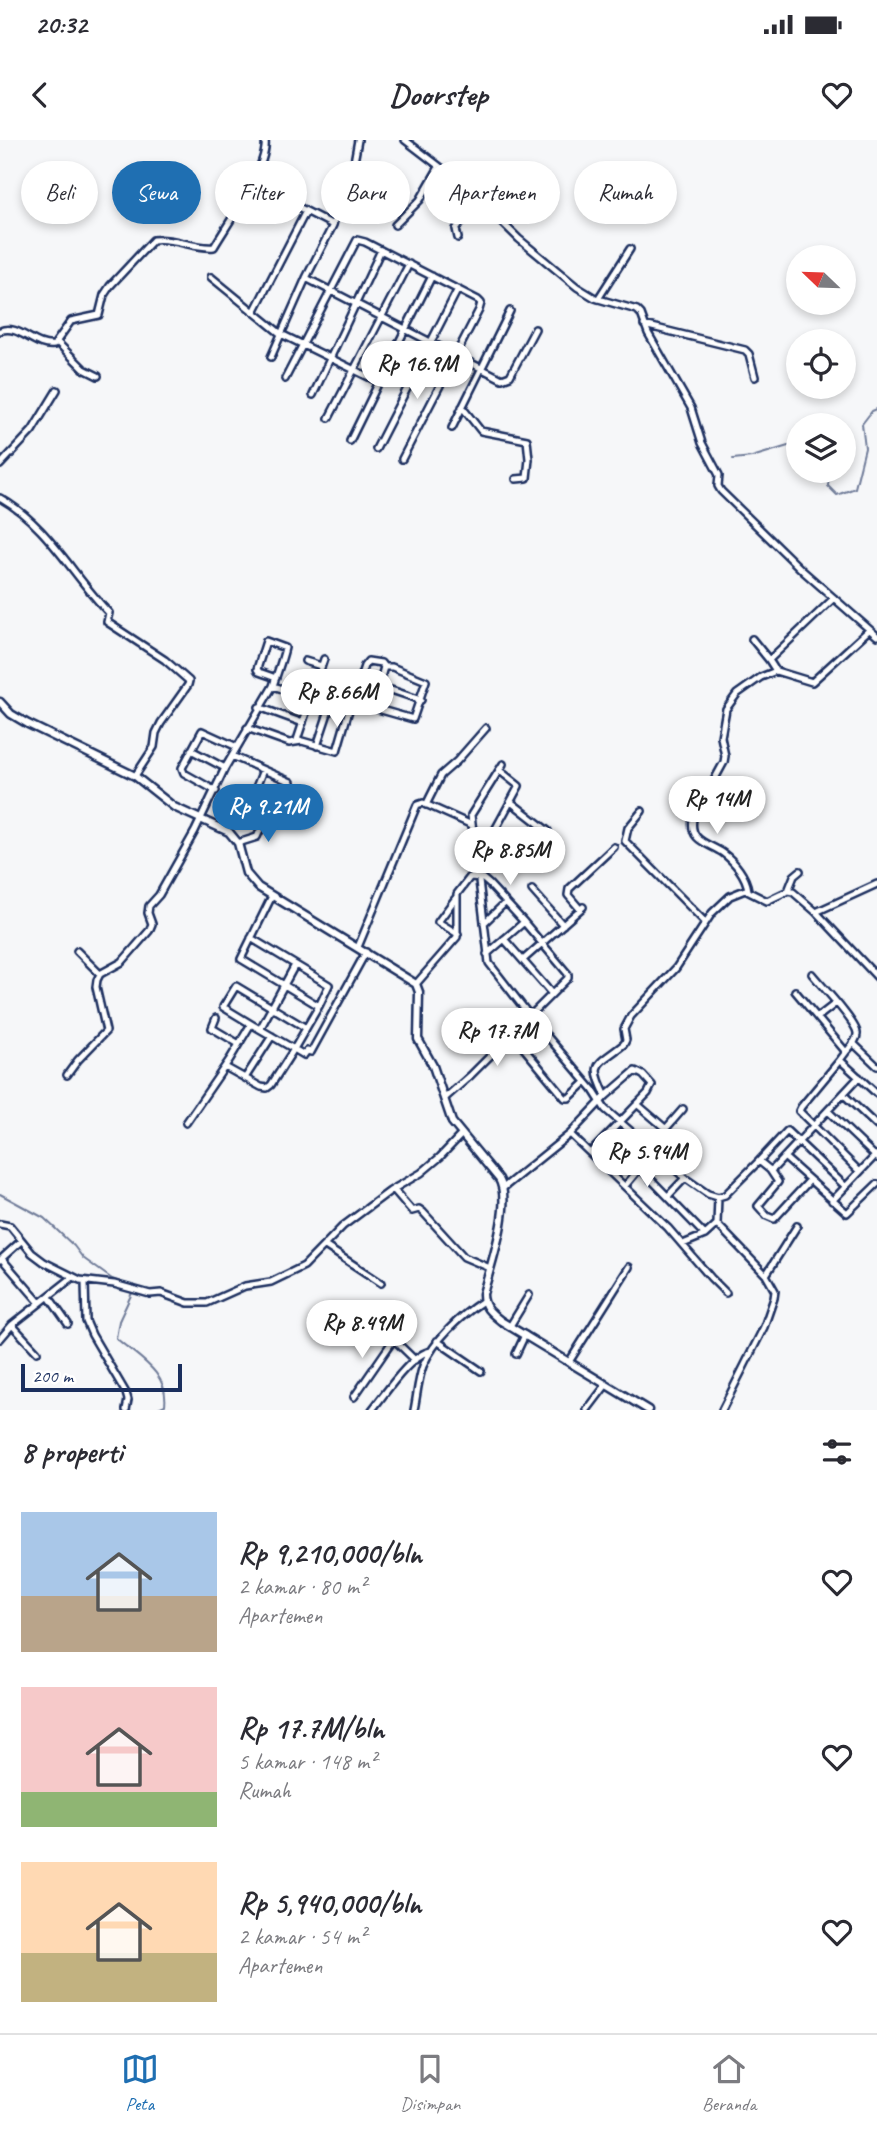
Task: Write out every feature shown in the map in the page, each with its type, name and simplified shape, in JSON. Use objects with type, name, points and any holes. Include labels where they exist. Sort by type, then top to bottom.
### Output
[{"type":"street","points":[[262,161],[265,140]]},
{"type":"street","points":[[271,357],[306,278],[334,225],[341,192],[354,162],[358,140]]},
{"type":"street","points":[[405,140],[431,161]]},
{"type":"street","points":[[395,225],[424,193]]},
{"type":"street","points":[[307,212],[334,225]]},
{"type":"street","points":[[0,331],[13,329],[50,346],[57,342],[71,321],[99,315],[106,291],[153,240],[163,239],[214,247],[228,224]]},
{"type":"street","points":[[254,312],[299,224]]},
{"type":"street","points":[[458,238],[456,229],[460,224]]},
{"type":"street","points":[[504,224],[576,287],[598,299],[637,310],[641,314],[644,325],[691,408],[702,443],[719,475],[718,486],[721,491],[877,636]]},
{"type":"street","points":[[285,379],[355,242],[365,242],[478,300],[481,306],[402,460]]},
{"type":"street","points":[[598,299],[613,271],[630,248]]},
{"type":"street","points":[[313,395],[381,250]]},
{"type":"street","points":[[329,418],[409,264]]},
{"type":"street","points":[[351,441],[432,276]]},
{"type":"street","points":[[211,277],[281,334],[379,382]]},
{"type":"street","points":[[306,278],[502,379],[507,379],[535,329]]},
{"type":"street","points":[[376,449],[458,289]]},
{"type":"street","points":[[452,428],[510,311]]},
{"type":"street","points":[[644,325],[748,351],[755,377]]},
{"type":"street","points":[[57,342],[84,369],[98,376]]},
{"type":"street","points":[[0,465],[32,430],[57,390]]},
{"type":"street","points":[[463,407],[481,431],[527,440],[527,478],[516,479]]},
{"type":"street","points":[[0,498],[19,509],[58,549],[109,613],[107,622],[165,660],[189,681],[161,723],[154,747],[135,776]]},
{"type":"street","points":[[769,660],[834,598]]},
{"type":"street","points":[[748,890],[742,874],[725,855],[706,846],[696,837],[692,821],[724,762],[720,737],[729,704],[737,694],[761,677],[776,671],[812,682],[869,630]]},
{"type":"street","points":[[752,639],[776,671]]},
{"type":"street","points":[[67,1075],[106,1031],[96,987],[100,974],[122,962],[149,931],[152,924],[148,907],[159,895],[201,820],[225,768],[273,685],[276,678],[285,648],[266,641],[257,668],[259,672],[276,678]]},
{"type":"street","points":[[247,728],[294,743],[324,659]]},
{"type":"street","points":[[305,661],[321,666]]},
{"type":"street","points":[[297,740],[337,751],[366,662],[381,663],[384,667],[424,679],[426,684],[413,719],[353,702]]},
{"type":"street","points":[[372,708],[384,667]]},
{"type":"street","points":[[273,685],[349,710]]},
{"type":"street","points":[[379,686],[421,700]]},
{"type":"street","points":[[0,702],[20,719],[135,776],[174,807],[229,832],[238,843],[246,873],[258,887],[416,984],[419,996],[416,1033],[433,1066],[452,1122],[499,1179],[503,1188],[501,1222],[483,1301],[472,1308],[431,1351],[422,1370],[414,1410]]},
{"type":"street","points":[[317,746],[331,704]]},
{"type":"street","points":[[259,707],[303,723]]},
{"type":"street","points":[[426,805],[441,775],[455,764],[485,728]]},
{"type":"street","points":[[216,791],[183,772],[182,768],[202,731],[237,747]]},
{"type":"street","points":[[191,750],[225,768]]},
{"type":"street","points":[[232,756],[291,782]]},
{"type":"street","points":[[476,856],[519,785],[501,767],[471,814],[487,954],[491,968],[586,1082],[599,1103],[636,1138],[685,1178],[708,1194],[718,1197],[727,1195],[786,1130],[845,1186]]},
{"type":"street","points":[[238,843],[257,837],[273,802],[255,790],[263,770]]},
{"type":"street","points":[[511,802],[548,831]]},
{"type":"street","points":[[358,947],[419,804],[473,825]]},
{"type":"street","points":[[642,811],[628,828],[625,841],[705,922]]},
{"type":"street","points":[[523,960],[582,908],[568,895],[569,889],[614,847]]},
{"type":"street","points":[[788,891],[794,876],[800,871]]},
{"type":"street","points":[[445,1098],[568,979],[568,975],[524,922],[489,884],[479,878],[470,877],[467,880],[438,922],[458,934]]},
{"type":"street","points":[[816,912],[877,884]]},
{"type":"street","points":[[532,890],[563,925]]},
{"type":"street","points":[[606,1097],[595,1072],[597,1066],[624,1044],[624,1029],[631,1017],[676,968],[705,922],[730,896],[748,890],[767,901],[788,891],[796,893],[877,977]]},
{"type":"street","points":[[272,896],[242,953],[242,962],[318,1006]]},
{"type":"street","points":[[416,984],[449,948],[458,934],[456,897]]},
{"type":"street","points":[[484,923],[506,902]]},
{"type":"street","points":[[487,954],[524,922]]},
{"type":"street","points":[[225,1067],[267,1088],[294,1049],[328,985],[251,938]]},
{"type":"street","points":[[504,939],[552,994]]},
{"type":"street","points":[[77,951],[100,974]]},
{"type":"street","points":[[306,1028],[238,986],[234,987],[223,1006],[304,1055],[307,1051],[311,1052],[366,953]]},
{"type":"street","points":[[260,1029],[295,965]]},
{"type":"street","points":[[811,974],[857,1032],[853,1043],[799,1109],[859,1171]]},
{"type":"street","points":[[795,991],[846,1052]]},
{"type":"street","points":[[818,1017],[836,1003]]},
{"type":"street","points":[[216,1018],[212,1028],[239,1044]]},
{"type":"street","points":[[186,1123],[251,1024]]},
{"type":"street","points":[[512,1034],[565,1098],[569,1098],[586,1082]]},
{"type":"street","points":[[245,1078],[272,1036]]},
{"type":"street","points":[[853,1043],[877,1066]]},
{"type":"street","points":[[840,1060],[877,1094]]},
{"type":"street","points":[[503,1188],[570,1133],[635,1071],[643,1075],[652,1085],[590,1153]]},
{"type":"street","points":[[770,1170],[859,1077]]},
{"type":"street","points":[[843,1094],[877,1126]]},
{"type":"street","points":[[637,1104],[666,1129]]},
{"type":"street","points":[[625,1186],[682,1109]]},
{"type":"street","points":[[828,1111],[876,1156],[832,1200]]},
{"type":"street","points":[[570,1133],[682,1244],[726,1293]]},
{"type":"street","points":[[0,1224],[10,1226],[21,1241],[44,1262],[85,1282],[108,1283],[142,1293],[164,1293],[188,1303],[206,1303],[245,1286],[271,1282],[304,1266],[343,1226],[393,1189],[421,1173],[461,1135]]},
{"type":"street","points":[[607,1169],[636,1138]]},
{"type":"street","points":[[784,1157],[848,1213],[877,1184]]},
{"type":"street","points":[[759,1161],[770,1170],[778,1182],[758,1206],[771,1218],[774,1219],[809,1181]]},
{"type":"street","points":[[640,1168],[705,1235]]},
{"type":"street","points":[[668,1196],[685,1178]]},
{"type":"street","points":[[393,1189],[412,1211],[419,1209],[423,1212],[464,1257],[490,1268]]},
{"type":"street","points":[[682,1244],[705,1235],[717,1224],[718,1197]]},
{"type":"street","points":[[717,1224],[771,1281],[775,1298],[764,1327],[722,1410]]},
{"type":"street","points":[[766,1275],[797,1226]]},
{"type":"street","points":[[21,1241],[1,1260],[40,1303]]},
{"type":"street","points":[[325,1245],[381,1283]]},
{"type":"street","points":[[569,1362],[629,1267]]},
{"type":"street","points":[[0,1339],[12,1325],[73,1277]]},
{"type":"street","points":[[85,1282],[86,1321],[127,1396],[126,1410]]},
{"type":"street","points":[[510,1326],[529,1295]]},
{"type":"street","points":[[49,1297],[68,1324]]},
{"type":"street","points":[[483,1301],[492,1313],[510,1326],[648,1410]]},
{"type":"street","points":[[12,1325],[37,1352]]},
{"type":"street","points":[[380,1326],[415,1360]]},
{"type":"street","points":[[516,1354],[525,1335]]},
{"type":"street","points":[[354,1397],[394,1339]]},
{"type":"street","points":[[438,1342],[481,1371]]},
{"type":"street","points":[[372,1410],[423,1352],[431,1351]]},
{"type":"street","points":[[587,1410],[606,1385]]},
{"type":"street","points":[[378,1402],[384,1410]]},
{"type":"waterway","points":[[828,483],[837,495],[855,488],[865,448],[862,424],[872,411],[877,409]]},
{"type":"waterway","points":[[733,459],[752,457],[786,447]]},
{"type":"waterway","points":[[0,1194],[44,1218],[83,1258],[112,1279],[134,1287]]},
{"type":"waterway","points":[[132,1293],[119,1321],[116,1338],[150,1366],[162,1383],[165,1405],[154,1410]]}]
